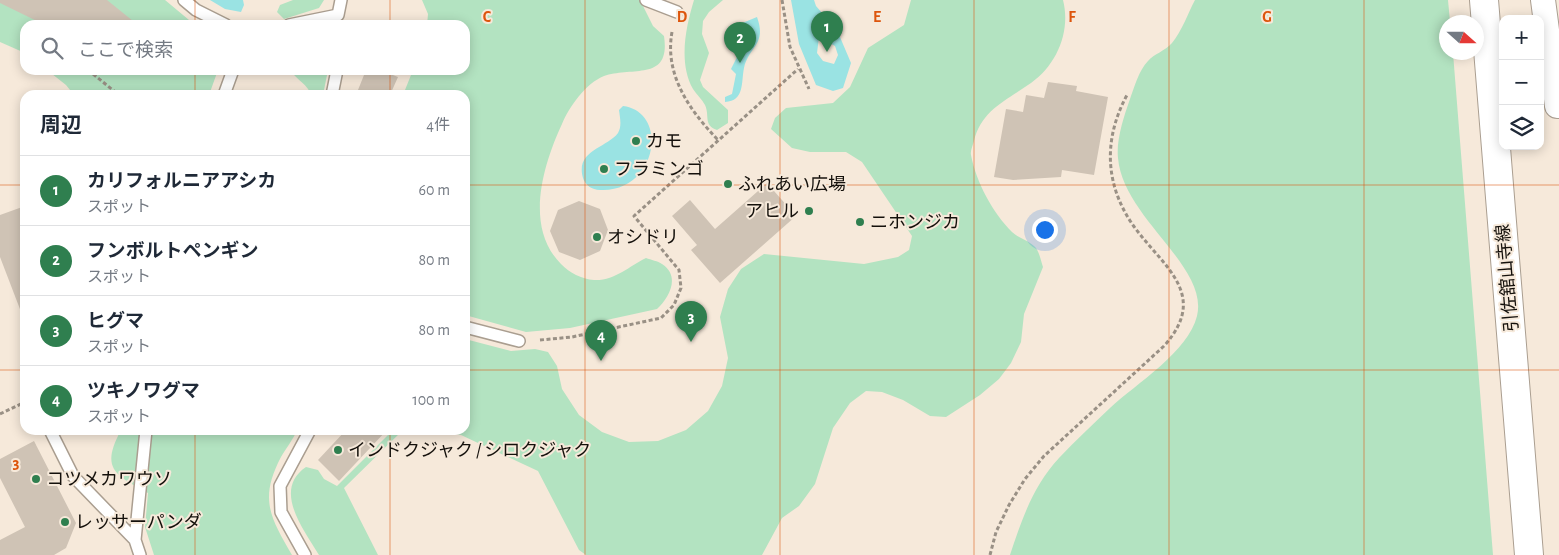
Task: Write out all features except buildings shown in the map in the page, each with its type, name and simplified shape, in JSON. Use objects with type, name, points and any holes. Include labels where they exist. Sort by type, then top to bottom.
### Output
[{"type":"main road","name":"引佐舘山寺線","points":[[1484,0],[1529,555]]},
{"type":"street","points":[[1543,0],[1557,106],[1559,106]]},
{"type":"lane","points":[[184,0],[196,10],[216,20]]},
{"type":"lane","points":[[338,20],[341,0]]},
{"type":"lane","points":[[650,1],[676,12]]},
{"type":"lane","points":[[226,90],[231,75]]},
{"type":"lane","points":[[333,90],[336,75]]},
{"type":"lane","points":[[470,328],[519,341]]},
{"type":"lane","points":[[52,435],[73,476],[135,540]]},
{"type":"lane","points":[[140,555],[135,540],[146,435]]},
{"type":"lane","points":[[306,555],[281,512],[280,486],[307,435]]},
{"type":"path","points":[[782,0],[785,25],[798,69],[809,89]]},
{"type":"path","points":[[676,12],[671,38],[673,65],[680,90],[693,114],[719,141]]},
{"type":"path","points":[[519,341],[572,337],[662,318],[674,305],[681,288],[679,270],[634,216],[798,69]]},
{"type":"path","points":[[94,75],[113,90]]},
{"type":"path","points":[[990,555],[996,532],[1009,505],[1025,479],[1044,456],[1164,346],[1178,331],[1184,312],[1182,292],[1173,274],[1127,216],[1111,177],[1109,156],[1111,134],[1117,114],[1127,95]]},
{"type":"path","points":[[0,414],[20,404]]},
{"type":"green space","points":[[0,0],[165,0],[189,20],[20,20],[20,51],[0,42]]},
{"type":"green space","points":[[293,0],[324,0],[319,8],[284,19],[277,12],[280,5]]},
{"type":"green space","points":[[422,0],[640,0],[653,26],[664,36],[665,51],[662,60],[647,70],[615,73],[597,79],[579,96],[565,117],[549,158],[540,196],[540,214],[543,232],[550,249],[564,267],[580,277],[594,280],[609,278],[646,258],[662,264],[668,269],[672,281],[666,299],[657,309],[570,328],[526,332],[470,316],[470,90],[405,90],[411,75],[470,75],[470,20],[427,20],[428,14]]},
{"type":"green space","points":[[694,0],[723,0],[709,12],[703,21],[702,34],[709,53],[700,80],[703,87],[728,110],[728,123],[717,130],[708,123],[705,105],[693,89],[688,79],[686,68],[686,33]]},
{"type":"green space","points":[[911,0],[1063,0],[1065,24],[1060,46],[1055,57],[1040,76],[996,107],[982,121],[977,130],[971,152],[973,165],[981,186],[998,216],[1012,232],[1036,248],[1043,267],[1024,314],[1021,342],[1011,363],[999,379],[980,395],[946,417],[930,416],[903,400],[882,392],[866,391],[850,403],[833,428],[815,484],[799,506],[782,518],[762,555],[586,555],[579,550],[538,471],[461,435],[470,435],[470,340],[511,351],[535,349],[548,352],[557,366],[562,389],[579,415],[602,432],[629,442],[658,441],[686,430],[708,411],[722,386],[728,358],[720,317],[728,289],[741,269],[764,254],[864,264],[898,257],[909,250],[912,236],[862,162],[846,152],[810,152],[792,148],[771,129],[775,118],[786,108],[833,103],[850,87],[868,48],[904,25]]},
{"type":"green space","points":[[1195,0],[1448,0],[1449,15],[1439,15],[1439,60],[1454,60],[1493,555],[1010,555],[1029,504],[1050,469],[1071,445],[1110,408],[1173,354],[1192,329],[1197,316],[1197,297],[1190,279],[1179,260],[1134,201],[1123,180],[1118,158],[1119,136],[1123,120],[1139,74],[1150,59],[1169,46],[1182,28]]},
{"type":"green space","points":[[53,75],[216,75],[211,90],[70,90]]},
{"type":"green space","points":[[327,75],[324,90],[309,90],[295,76]]},
{"type":"green space","points":[[119,435],[295,435],[274,472],[269,496],[273,518],[292,555],[154,555],[145,527],[148,493],[127,481],[114,469],[112,454]]},
{"type":"green space","points":[[388,435],[398,435],[344,488],[378,555],[319,555],[306,534],[294,510],[291,498],[296,476],[306,467],[318,470],[324,479],[337,486]]},
{"type":"water","points":[[210,0],[243,0],[244,5],[241,12],[225,9]]},
{"type":"water","points":[[791,0],[814,0],[816,6],[837,30],[851,63],[843,88],[833,91],[816,85],[799,44]],"holes":[[[819,37],[835,46],[838,55],[834,64],[823,61],[817,53]]]},
{"type":"water","points":[[757,17],[760,26],[759,40],[746,61],[741,90],[736,98],[725,102],[725,97],[732,94],[736,74],[731,69],[742,47],[735,35],[735,26]]},
{"type":"water","points":[[623,106],[638,111],[647,122],[651,136],[651,151],[645,166],[634,179],[619,187],[594,189],[584,181],[582,169],[584,161],[588,155],[618,133],[620,125],[619,110]]},
{"type":"place","name":"カリフォルニアアシカ","points":[[827,52]]},
{"type":"place","name":"フンボルトペンギン","points":[[740,63]]},
{"type":"place","name":"カモ","points":[[636,141]]},
{"type":"place","name":"フラミンゴ","points":[[604,169]]},
{"type":"place","name":"ふれあい広場","points":[[728,184]]},
{"type":"place","name":"アヒル","points":[[809,211]]},
{"type":"place","name":"ニホンジカ","points":[[860,222]]},
{"type":"place","name":"オシドリ","points":[[597,237]]},
{"type":"place","name":"ヒグマ","points":[[691,342]]},
{"type":"place","name":"ツキノワグマ","points":[[601,361]]},
{"type":"place","name":"インドクジャク / シロクジャク","points":[[338,450]]},
{"type":"place","name":"コツメカワウソ","points":[[36,479]]},
{"type":"place","name":"レッサーパンダ","points":[[65,522]]}]
